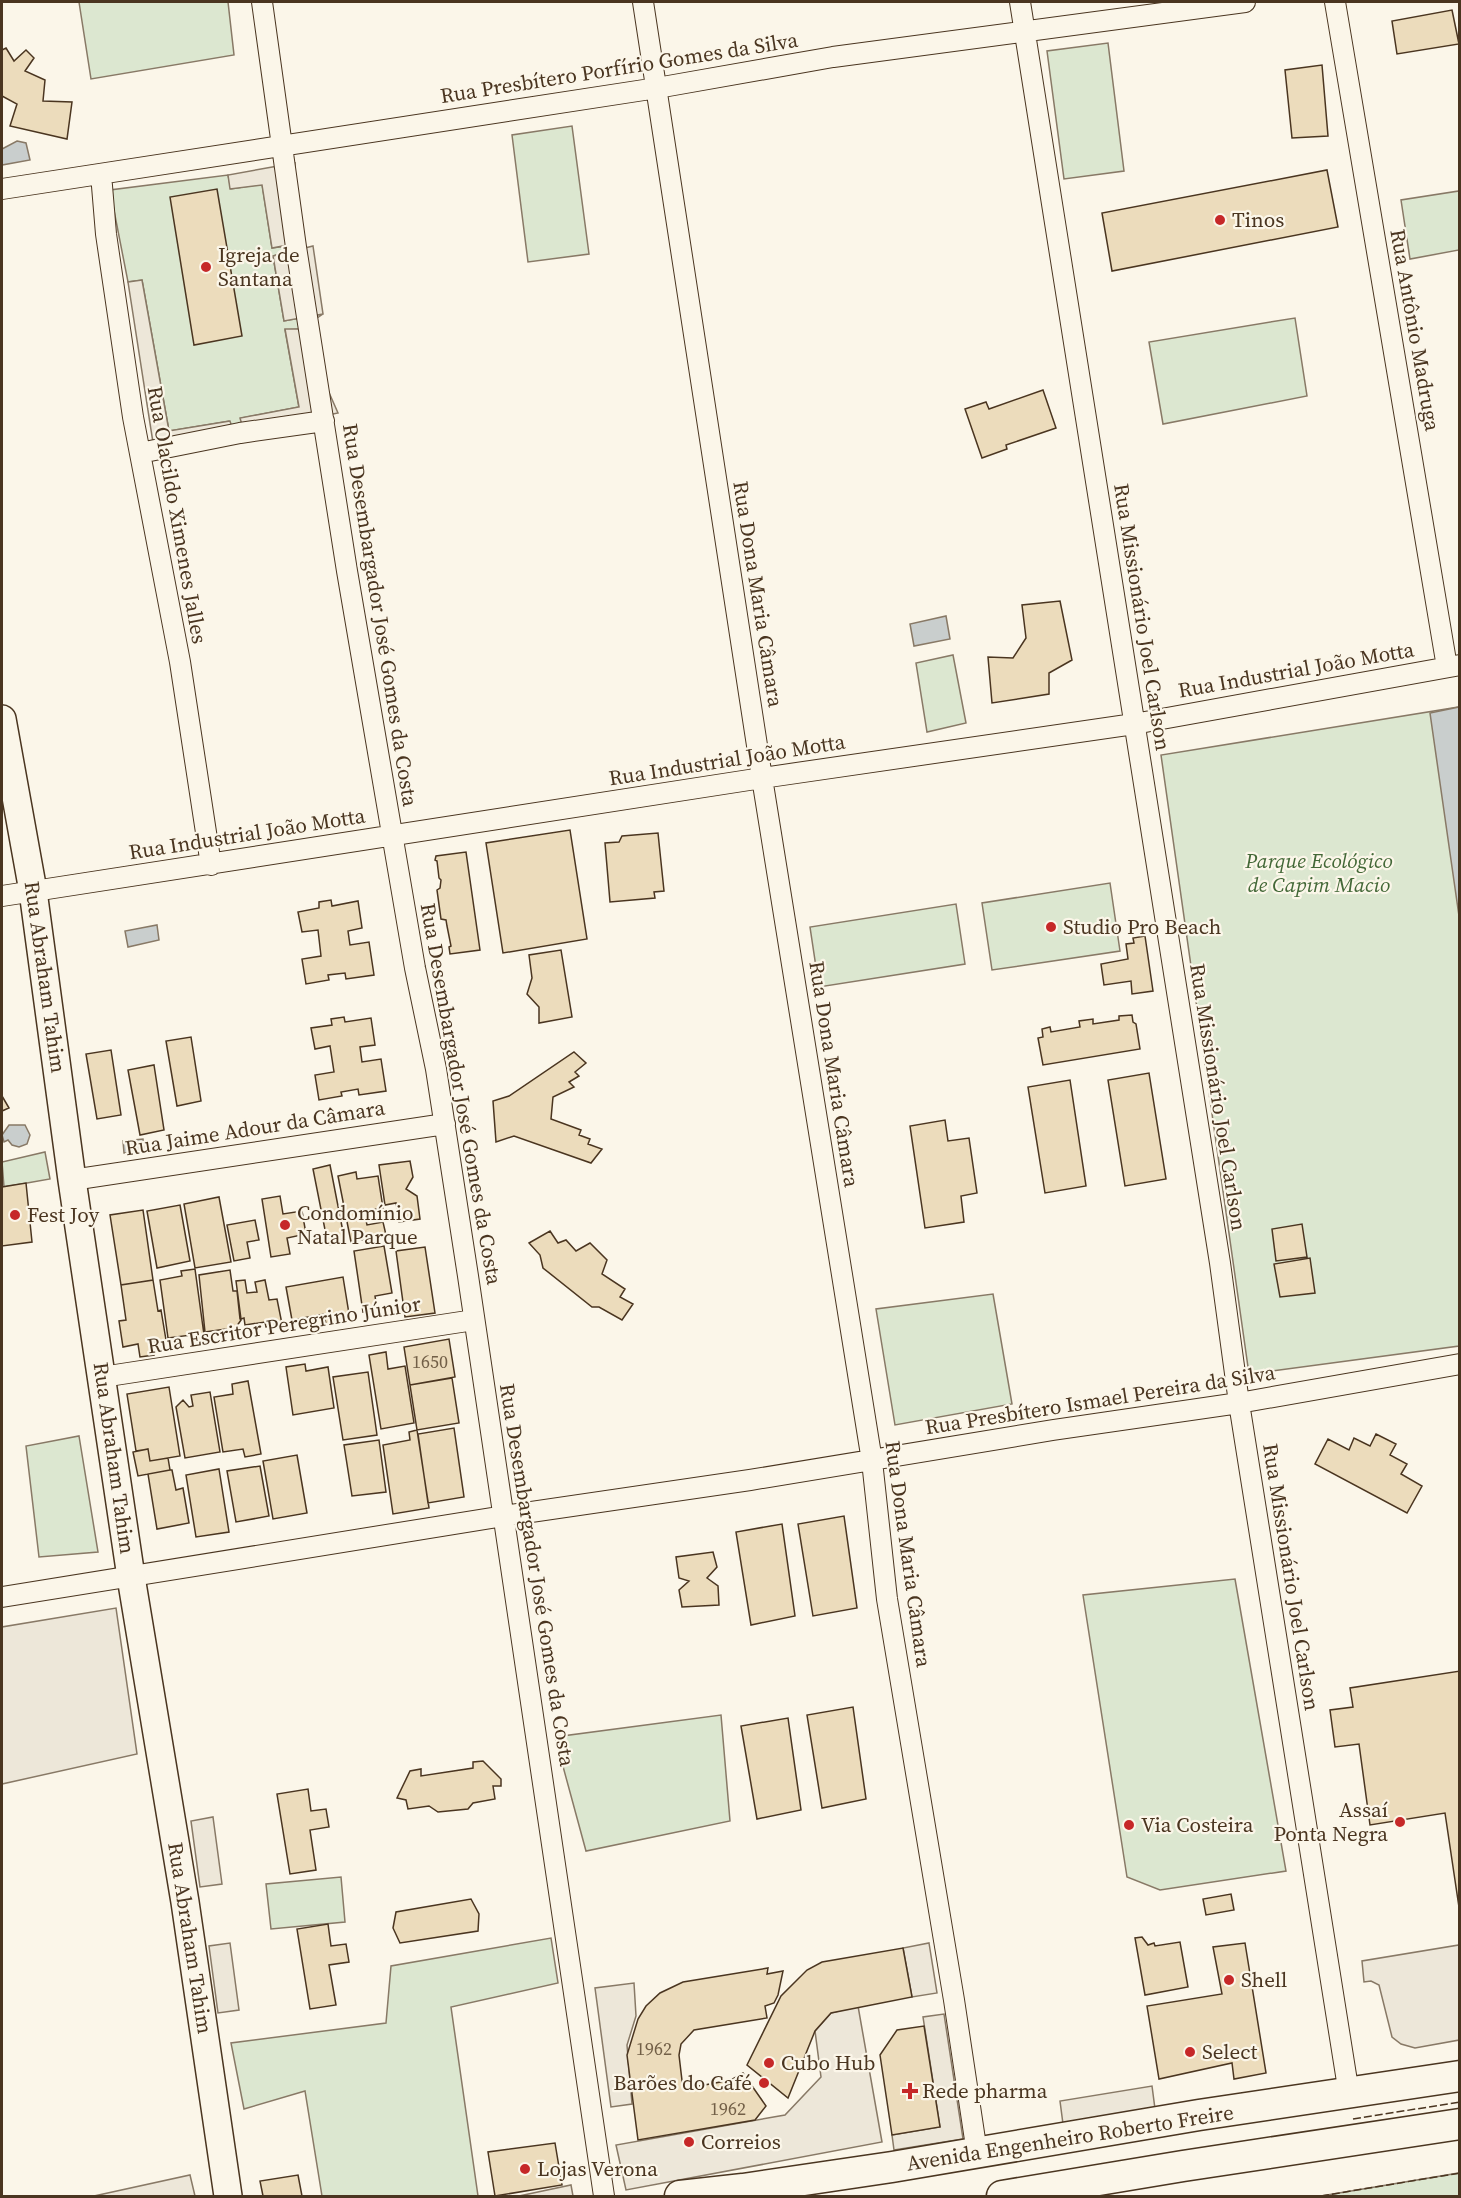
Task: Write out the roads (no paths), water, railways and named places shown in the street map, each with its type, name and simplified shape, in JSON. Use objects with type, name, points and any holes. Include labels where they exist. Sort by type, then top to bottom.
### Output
[{"type":"main road","name":"Rua Abraham Tahim","points":[[2,719],[33,891],[72,1180],[131,1577],[185,1902],[228,2196]]},
{"type":"main road","name":"Avenida Engenheiro Roberto Freire","points":[[680,2196],[743,2189],[977,2153],[1199,2115],[1460,2076]]},
{"type":"main road","points":[[1002,2196],[1460,2124]]},
{"type":"street","name":"Rua Desembargador José Gomes da Costa","points":[[262,2],[324,421],[392,836],[445,1124],[604,2196]]},
{"type":"street","name":"Rua Dona Maria Câmara","points":[[643,2],[762,778],[872,1461],[887,1599],[954,2000],[977,2153]]},
{"type":"street","name":"Rua Missionário Joel Carlson","points":[[1020,2],[1349,2094]]},
{"type":"street","name":"Rua Presbítero Porfírio Gomes da Silva","points":[[2,189],[657,88],[833,57],[1245,2]]},
{"type":"street","name":"Rua Antônio Madruga","points":[[1335,2],[1453,666]]},
{"type":"street","name":"Rua Olacildo Ximenes Jalles","points":[[101,174],[111,269],[140,453],[180,662],[211,865]]},
{"type":"street","points":[[140,453],[240,433],[324,421]]},
{"type":"street","name":"Rua Industrial João Motta","points":[[2,896],[762,778],[1134,724],[1453,666]]},
{"type":"street","name":"Rua Jaime Adour da Câmara","points":[[72,1180],[445,1124]]},
{"type":"street","name":"Rua Escritor Peregrino Júnior","points":[[102,1377],[474,1320]]},
{"type":"street","name":"Rua Presbítero Ismael Pereira da Silva","points":[[2,1597],[504,1516],[1239,1403],[1460,1364]]},
{"type":"place","name":"Tinos","points":[[1220,220]]},
{"type":"place","name":"Igreja de Santana","points":[[206,267]]},
{"type":"place","name":"Studio Pro Beach","points":[[1051,927]]},
{"type":"place","name":"Fest Joy","points":[[15,1215]]},
{"type":"place","name":"Condomínio Natal Parque","points":[[285,1225]]},
{"type":"place","name":"Assaí Ponta Negra","points":[[1400,1822]]},
{"type":"place","name":"Via Costeira","points":[[1129,1825]]},
{"type":"place","name":"Shell","points":[[1229,1980]]},
{"type":"place","name":"Select","points":[[1190,2052]]},
{"type":"place","name":"Cubo Hub","points":[[769,2063]]},
{"type":"place","name":"Barões do Café","points":[[764,2083]]},
{"type":"place","name":"Rede pharma","points":[[910,2091]]},
{"type":"place","name":"Correios","points":[[689,2142]]},
{"type":"place","name":"Lojas Verona","points":[[525,2169]]},
{"type":"park label","name":"Parque Ecológico de Capim Macio","points":[[1319,873]]}]
